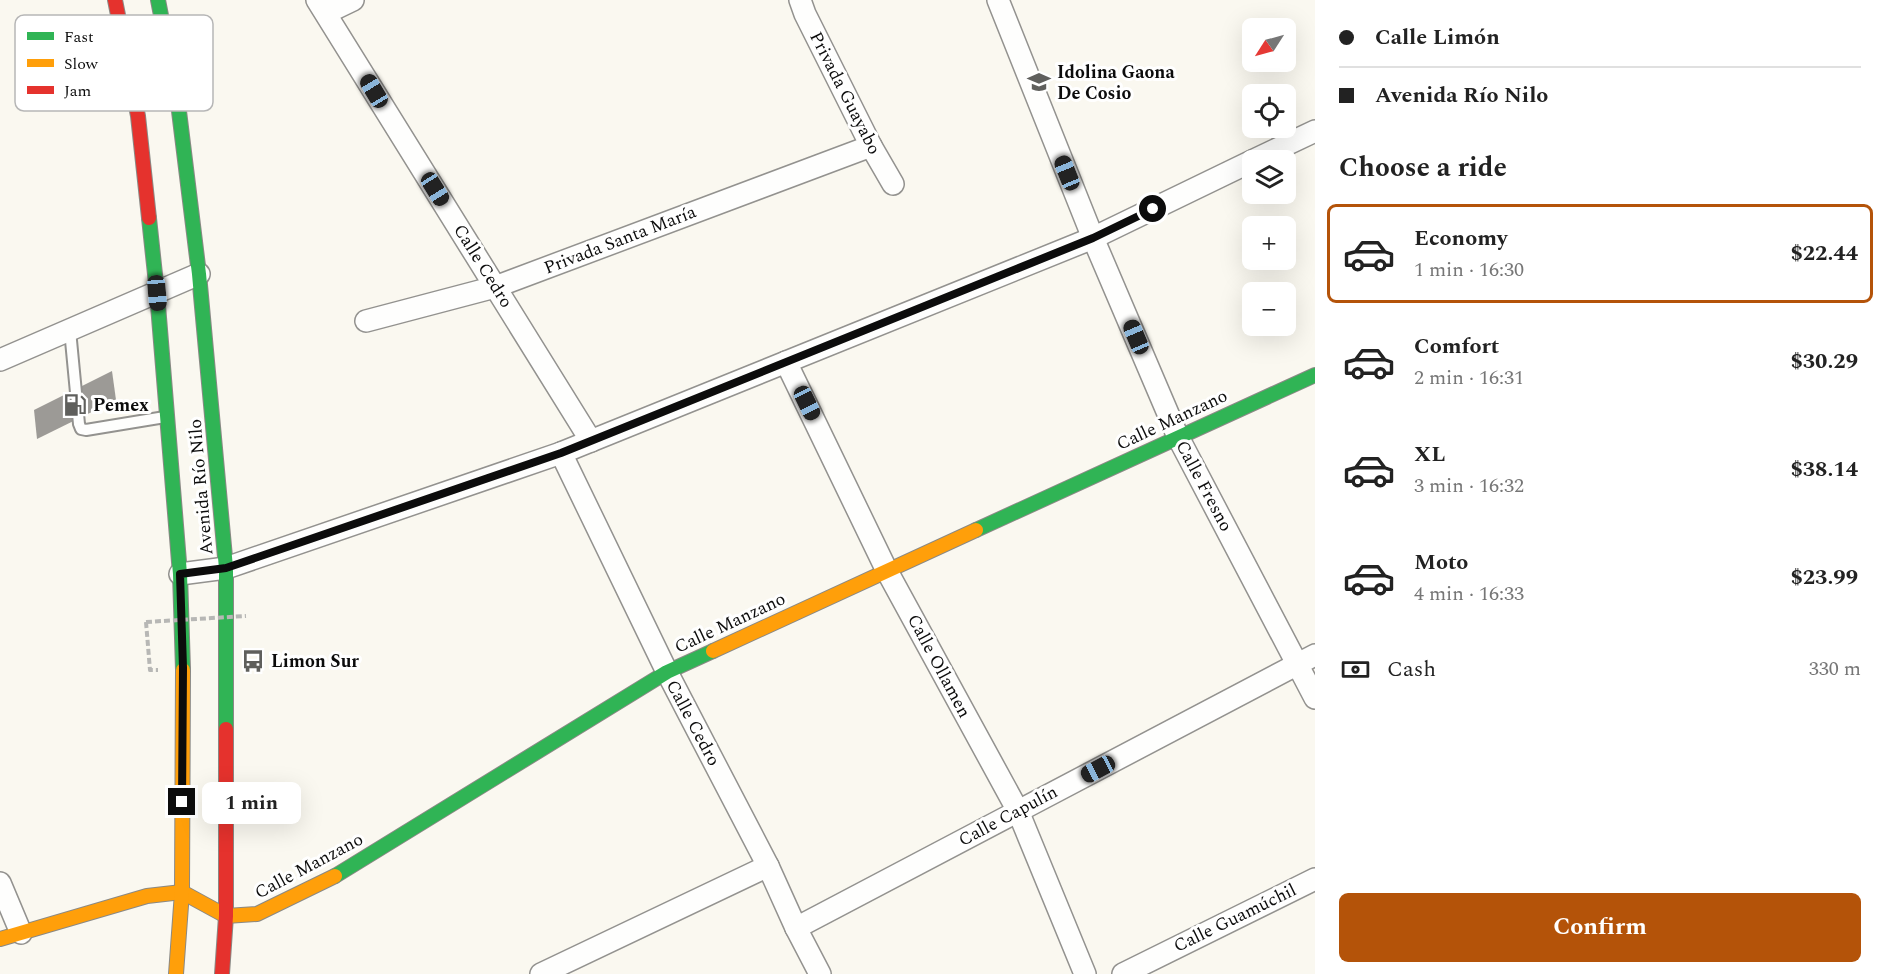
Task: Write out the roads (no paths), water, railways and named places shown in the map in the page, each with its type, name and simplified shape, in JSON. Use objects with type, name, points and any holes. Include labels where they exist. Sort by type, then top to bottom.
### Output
[{"type":"main road","name":"Avenida Río Nilo","points":[[116,0],[119,15]]},
{"type":"main road","name":"Avenida Río Nilo","points":[[158,0],[161,15]]},
{"type":"main road","name":"Avenida Río Nilo","points":[[137,111],[157,293],[180,574],[183,668],[182,892],[176,974]]},
{"type":"main road","name":"Avenida Río Nilo","points":[[179,111],[199,274],[226,568],[226,916],[222,974]]},
{"type":"main road","name":"Calle Manzano","points":[[226,916],[257,914],[342,873],[450,804],[667,672],[1315,375]]},
{"type":"main road","points":[[0,939],[147,896],[182,892],[226,916]]},
{"type":"street","points":[[322,7],[353,0]]},
{"type":"street","name":"Privada Guayabo","points":[[800,0],[871,146],[893,184]]},
{"type":"street","name":"Calle Fresno","points":[[998,0],[1093,238],[1178,437],[1306,659],[1315,698]]},
{"type":"street","name":"Calle Cedro","points":[[322,7],[591,441]]},
{"type":"street","points":[[1276,150],[1315,131]]},
{"type":"street","name":"Privada Santa María","points":[[366,321],[495,287],[871,146]]},
{"type":"street","points":[[180,574],[226,568],[561,453],[1093,238],[1242,166]]},
{"type":"street","points":[[0,360],[199,274]]},
{"type":"street","name":"Calle Ollamen","points":[[786,362],[887,571],[1018,811],[1085,974]]},
{"type":"street","name":"Calle Cedro","points":[[561,453],[667,672],[768,866],[820,974]]},
{"type":"street","name":"Calle Capulín","points":[[796,928],[1306,659]]},
{"type":"street","points":[[541,974],[768,866]]},
{"type":"street","name":"Calle Guamúchil","points":[[1123,974],[1315,879]]},
{"type":"street","points":[[0,883],[21,933]]},
{"type":"lane","points":[[70,330],[81,429],[167,417]]},
{"type":"place","name":"Idolina Gaona De Cosio","points":[[1039,82]]},
{"type":"place","name":"Pemex","points":[[75,405]]},
{"type":"place","name":"Limon Sur","points":[[253,661]]}]
